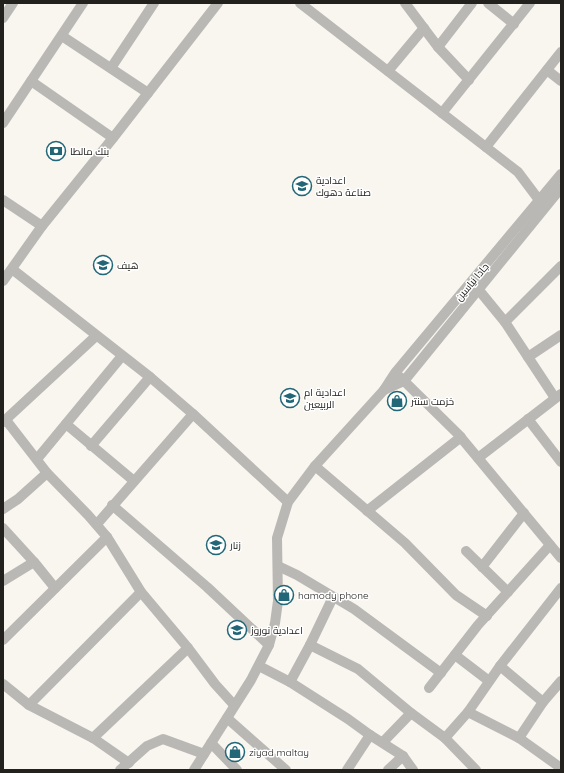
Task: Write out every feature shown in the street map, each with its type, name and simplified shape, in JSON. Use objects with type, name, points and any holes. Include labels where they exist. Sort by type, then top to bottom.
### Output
[{"type":"street","points":[[3,18],[13,3]]},
{"type":"street","points":[[3,123],[83,3]]},
{"type":"street","points":[[111,68],[154,3]]},
{"type":"street","points":[[3,281],[42,226],[113,138],[218,3]]},
{"type":"street","points":[[300,3],[518,172],[539,200]]},
{"type":"street","points":[[405,3],[438,47],[469,80]]},
{"type":"street","points":[[438,47],[472,3]]},
{"type":"street","points":[[488,3],[514,24]]},
{"type":"street","points":[[442,114],[530,3]]},
{"type":"street","points":[[388,72],[424,28]]},
{"type":"street","points":[[62,36],[148,93]]},
{"type":"street","points":[[486,147],[561,52]]},
{"type":"street","points":[[547,70],[561,81]]},
{"type":"street","points":[[31,81],[113,138]]},
{"type":"street","name":"جادا نیاسین","points":[[194,770],[259,666],[269,645],[278,606],[279,589],[277,538],[288,502],[315,466],[384,390],[396,373],[561,174]]},
{"type":"street","name":"جادا نیاسین","points":[[404,381],[561,188]]},
{"type":"street","points":[[3,200],[42,226]]},
{"type":"street","points":[[505,322],[561,266]]},
{"type":"street","points":[[12,269],[150,377],[193,414],[288,502]]},
{"type":"street","points":[[478,289],[505,322],[528,357],[558,396],[478,458]]},
{"type":"street","points":[[528,357],[561,335]]},
{"type":"street","points":[[96,336],[5,421],[47,473],[97,524],[107,537],[141,592],[188,648],[214,684],[234,705]]},
{"type":"street","points":[[37,459],[122,356]]},
{"type":"street","points":[[396,373],[461,437],[561,558]]},
{"type":"street","points":[[91,446],[150,377]]},
{"type":"street","points":[[384,390],[404,381]]},
{"type":"street","points":[[97,524],[193,414]]},
{"type":"street","points":[[528,419],[561,462]]},
{"type":"street","points":[[66,424],[134,481]]},
{"type":"street","points":[[367,510],[461,437]]},
{"type":"street","points":[[315,466],[405,543],[456,595],[486,616]]},
{"type":"street","points":[[3,509],[18,500],[47,473]]},
{"type":"street","points":[[112,505],[207,587],[269,645]]},
{"type":"street","points":[[482,567],[524,514]]},
{"type":"street","points":[[3,528],[55,588]]},
{"type":"street","points":[[3,640],[107,537]]},
{"type":"street","points":[[429,688],[486,616],[550,545]]},
{"type":"street","points":[[466,551],[508,592]]},
{"type":"street","points":[[3,581],[34,562]]},
{"type":"street","points":[[278,566],[354,609],[441,674]]},
{"type":"street","points":[[444,738],[468,712],[500,666],[561,588]]},
{"type":"street","points":[[29,705],[141,592]]},
{"type":"street","points":[[290,682],[334,597]]},
{"type":"street","points":[[310,645],[358,669],[444,738],[476,770]]},
{"type":"street","points":[[93,738],[188,648]]},
{"type":"street","points":[[455,655],[489,681]]},
{"type":"street","points":[[259,666],[290,682],[383,742],[403,756],[412,770]]},
{"type":"street","points":[[500,666],[543,702]]},
{"type":"street","points":[[519,738],[543,702],[561,681]]},
{"type":"street","points":[[3,684],[29,705],[93,738],[125,767],[147,746],[163,739],[204,754]]},
{"type":"street","points":[[468,712],[519,738],[561,768]]},
{"type":"street","points":[[383,742],[411,713]]},
{"type":"street","points":[[227,718],[286,770]]},
{"type":"street","points":[[346,770],[370,735]]},
{"type":"street","points":[[211,743],[237,770]]},
{"type":"street","points":[[388,770],[403,756]]},
{"type":"place","name":"بنك مالطا","points":[[56,151]]},
{"type":"place","name":"اعدادية صناعة دهوك","points":[[302,186]]},
{"type":"place","name":"هَيف","points":[[103,265]]},
{"type":"place","name":"اعدادية ام الربيعين","points":[[290,398]]},
{"type":"place","name":"خزمت سنتر","points":[[397,401]]},
{"type":"place","name":"زنار","points":[[216,545]]},
{"type":"place","name":"hamody phone","points":[[284,595]]},
{"type":"place","name":"اعدادية نوروز","points":[[237,630]]},
{"type":"place","name":"ziyad maltay","points":[[235,752]]}]
